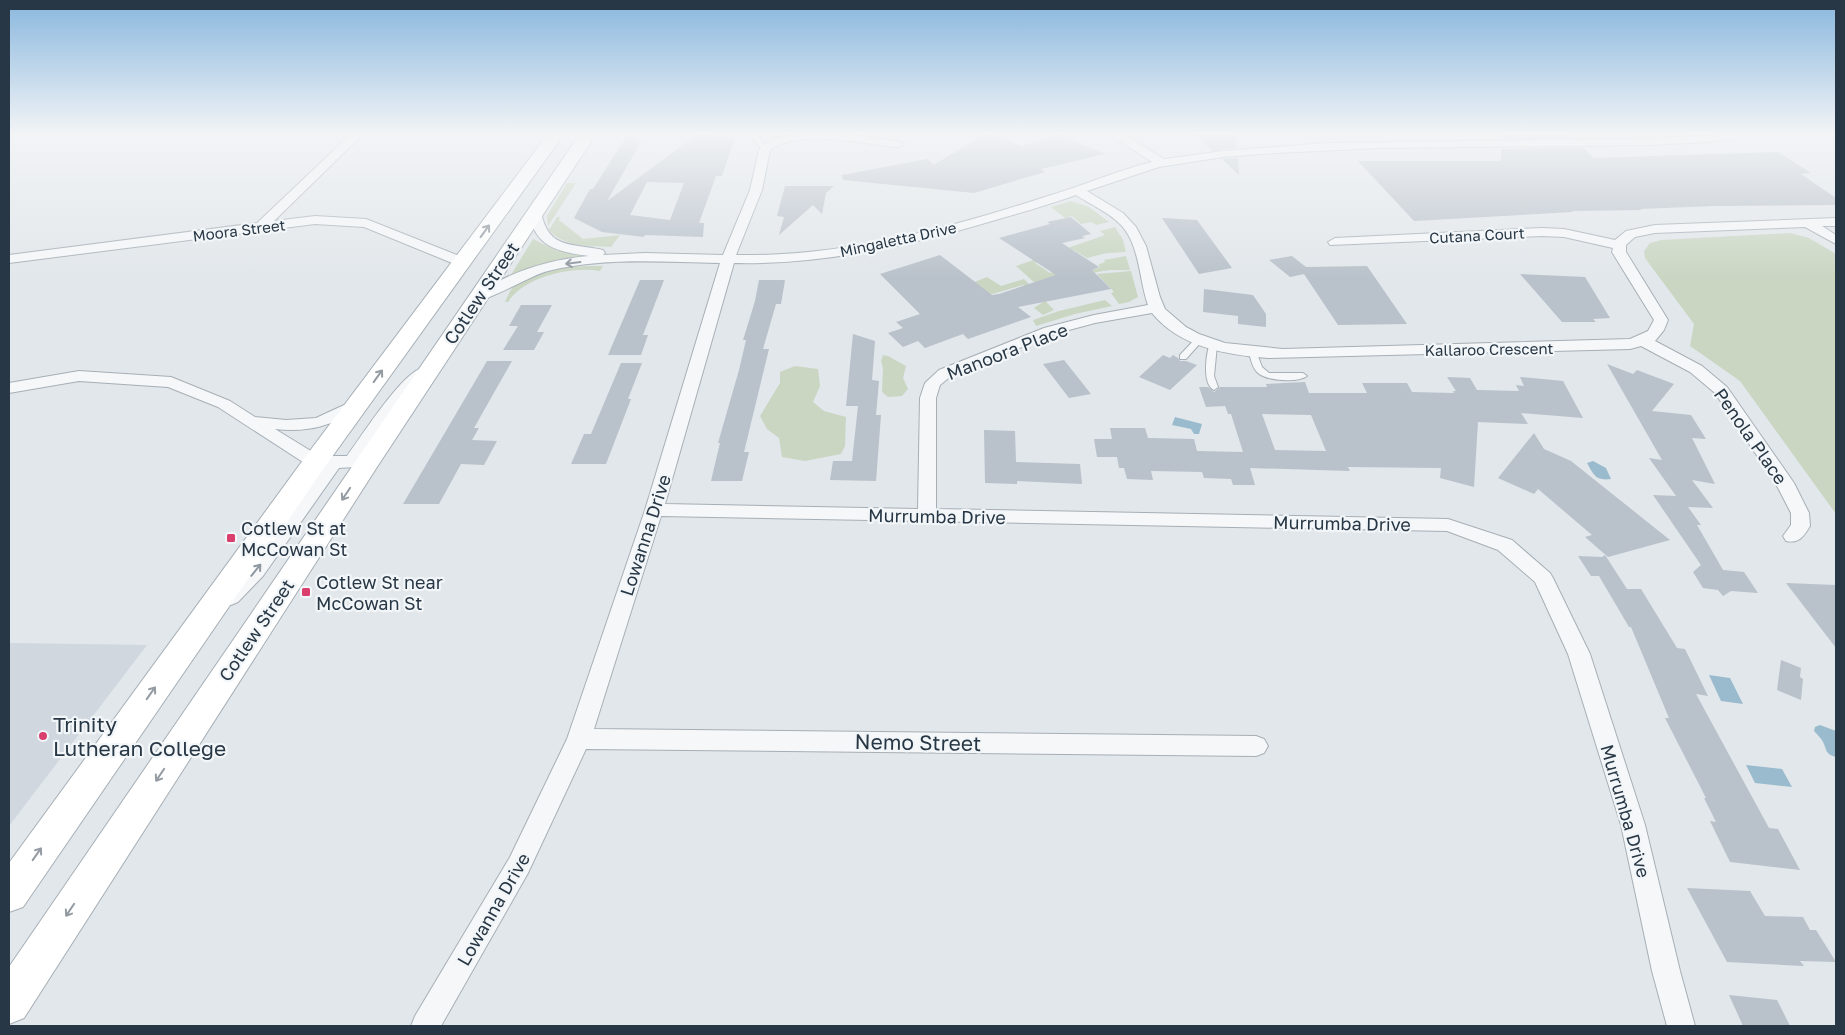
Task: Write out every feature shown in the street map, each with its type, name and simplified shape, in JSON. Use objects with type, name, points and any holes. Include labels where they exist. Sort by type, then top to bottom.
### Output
[{"type":"main road","name":"Cotlew Street","points":[[9,1003],[342,462],[358,404],[521,182]]},
{"type":"main road","name":"Cotlew Street","points":[[9,894],[197,629],[342,462],[438,358],[555,182]]},
{"type":"street","points":[[261,227],[307,182]]},
{"type":"street","name":"Lowanna Drive","points":[[425,1026],[519,865],[579,739],[654,510],[728,259],[756,190],[757,182]]},
{"type":"street","name":"Mingaletta Drive","points":[[535,212],[538,229],[544,237],[552,243],[571,249],[639,257],[728,259],[802,257],[861,249],[931,236],[1103,182]]},
{"type":"street","points":[[1077,191],[1121,219],[1130,227],[1141,254],[1156,308]]},
{"type":"street","name":"Moora Street","points":[[9,259],[314,220],[366,223],[462,262]]},
{"type":"street","points":[[1806,222],[1836,240]]},
{"type":"street","points":[[1644,341],[1658,331],[1661,320],[1654,306],[1618,252],[1618,245],[1621,239],[1629,234],[1655,230],[1836,222]]},
{"type":"street","name":"Cutana Court","points":[[1335,242],[1542,232],[1564,233],[1618,245]]},
{"type":"street","name":"Mingaletta Drive","points":[[480,296],[503,283],[551,266],[639,257]]},
{"type":"street","name":"Kallaroo Crescent","points":[[1156,308],[1179,330],[1206,343],[1253,353],[1283,354],[1616,346],[1644,341]]},
{"type":"street","name":"Manoora Place","points":[[928,516],[928,398],[933,383],[945,373],[1049,331],[1104,317],[1156,308]]},
{"type":"street","name":"Penola Place","points":[[1644,341],[1696,369],[1721,390],[1785,483],[1800,513],[1801,526],[1793,536]]},
{"type":"street","points":[[9,388],[79,376],[171,382],[224,404],[249,419],[342,462]]},
{"type":"street","points":[[249,419],[288,426],[316,424],[338,417],[358,404]]},
{"type":"street","name":"Murrumba Drive","points":[[654,510],[1448,525],[1505,545],[1544,578],[1579,654],[1633,825],[1666,971],[1681,1026]]},
{"type":"street","name":"Nemo Street","points":[[579,739],[1256,746]]},
{"type":"lane","points":[[1183,356],[1206,343],[1210,376],[1214,387]]},
{"type":"lane","points":[[1253,353],[1259,369],[1264,374],[1271,376],[1303,376]]},
{"type":"shaded area","name":"Trinity Lutheran College","points":[[9,643],[147,645],[9,826]]},
{"type":"green space","points":[[567,183],[576,183],[548,226],[547,216]]},
{"type":"green space","points":[[1071,201],[1089,207],[1109,222],[1096,225],[1092,222],[1081,224],[1072,216],[1065,218],[1051,207]]},
{"type":"green space","points":[[557,217],[560,217],[559,220],[583,239],[620,235],[611,247],[570,243],[555,236],[549,230]]},
{"type":"green space","points":[[1115,227],[1123,240],[1126,252],[1107,253],[1087,258],[1072,249],[1035,263],[1050,273],[1067,268],[1084,273],[1100,267],[1098,265],[1105,262],[1104,260],[1126,256],[1130,270],[1109,270],[1035,283],[1016,266],[1105,235],[1100,231]]},
{"type":"green space","points":[[1790,233],[1809,238],[1836,254],[1836,514],[1740,381],[1690,346],[1694,324],[1645,258],[1644,251],[1650,243],[1661,240]]},
{"type":"green space","points":[[533,239],[556,250],[584,257],[550,262],[511,275]]},
{"type":"green space","points":[[603,266],[600,271],[576,270],[549,275],[525,286],[515,293],[508,302],[505,302],[516,283],[537,273],[559,268]]},
{"type":"green space","points":[[1131,271],[1138,297],[1129,302],[1119,304],[1111,293],[1114,292],[1097,274]]},
{"type":"green space","points":[[987,277],[1001,286],[1024,279],[1054,310],[1043,315],[1034,308],[1043,302],[1023,285],[982,297],[960,288]]},
{"type":"green space","points":[[1105,300],[1112,306],[1075,314],[1036,326],[1033,320],[1059,311]]},
{"type":"green space","points":[[883,355],[906,366],[903,378],[908,389],[902,396],[888,397],[882,392],[883,368],[881,361]]},
{"type":"green space","points":[[795,366],[818,369],[820,386],[813,402],[824,411],[846,417],[845,446],[841,454],[805,461],[782,457],[779,438],[767,429],[760,416],[780,383],[780,372]]},
{"type":"water","points":[[1175,417],[1202,424],[1199,434],[1194,434],[1191,429],[1172,425]]},
{"type":"water","points":[[1593,461],[1606,468],[1611,479],[1598,478],[1591,471],[1587,463]]},
{"type":"water","points":[[1709,675],[1730,678],[1743,704],[1721,701]]},
{"type":"water","points":[[1820,725],[1836,731],[1836,757],[1828,753],[1814,731],[1815,727]]},
{"type":"water","points":[[1746,765],[1782,769],[1792,787],[1755,783]]},
{"type":"building","points":[[597,182],[618,182],[607,201],[632,182],[647,182],[630,215],[670,220],[684,183],[658,182],[714,182],[699,223],[704,223],[703,237],[645,235],[644,237],[602,232],[574,218],[590,189],[593,189]]},
{"type":"building","points":[[866,182],[1010,182],[974,193]]},
{"type":"building","points":[[1378,182],[1813,182],[1836,198],[1836,205],[1714,206],[1572,211],[1414,221]]},
{"type":"building","points":[[785,186],[834,186],[826,193],[822,214],[813,205],[779,235],[784,217],[777,216]]},
{"type":"building","points":[[1071,217],[1091,234],[1082,236],[1085,238],[1062,243],[1099,267],[1092,270],[1111,289],[1018,307],[1031,317],[968,339],[963,334],[925,348],[918,341],[903,347],[888,333],[903,328],[896,322],[920,314],[880,274],[940,255],[992,295],[999,294],[1056,275],[999,238],[1050,224],[1047,222]]},
{"type":"building","points":[[1162,218],[1197,220],[1232,268],[1199,274]]},
{"type":"building","points":[[1292,256],[1306,267],[1367,266],[1407,324],[1338,325],[1304,274],[1290,277],[1269,260]]},
{"type":"building","points":[[1520,274],[1585,277],[1610,318],[1593,319],[1596,322],[1562,322]]},
{"type":"building","points":[[640,280],[664,280],[643,335],[648,335],[641,355],[608,355]]},
{"type":"building","points":[[759,280],[785,280],[781,304],[776,304],[763,349],[769,349],[744,452],[749,452],[742,481],[711,481],[720,443],[718,443],[739,370],[746,340],[743,340],[755,301]]},
{"type":"building","points":[[1204,289],[1253,295],[1266,314],[1266,327],[1238,324],[1238,316],[1203,312]]},
{"type":"building","points":[[521,305],[552,305],[537,332],[544,332],[534,350],[503,350],[518,326],[509,326]]},
{"type":"building","points":[[853,334],[875,341],[872,380],[879,381],[876,415],[881,415],[876,481],[830,480],[833,461],[852,461],[858,406],[846,406]]},
{"type":"building","points":[[1163,355],[1170,358],[1173,355],[1180,361],[1197,365],[1170,390],[1139,377]]},
{"type":"building","points":[[1064,360],[1091,394],[1069,398],[1043,364]]},
{"type":"building","points":[[487,361],[512,361],[474,428],[479,428],[472,440],[497,441],[484,465],[461,464],[439,504],[403,504]]},
{"type":"building","points":[[621,363],[642,363],[628,399],[631,399],[606,464],[571,464],[584,434],[591,434]]},
{"type":"building","points":[[1607,364],[1633,374],[1637,370],[1674,384],[1652,411],[1691,415],[1706,439],[1692,438],[1715,484],[1692,480],[1713,508],[1688,507],[1701,525],[1697,525],[1723,570],[1744,572],[1758,593],[1731,591],[1723,596],[1718,590],[1703,588],[1693,572],[1701,565],[1653,495],[1676,496],[1649,458],[1662,460]]},
{"type":"building","points":[[1447,377],[1470,378],[1477,390],[1519,391],[1516,385],[1524,386],[1520,377],[1563,381],[1583,418],[1521,413],[1528,424],[1478,422],[1474,487],[1440,478],[1441,468],[1348,467],[1350,471],[1250,468],[1255,485],[1233,485],[1231,479],[1204,478],[1202,472],[1151,471],[1153,480],[1127,479],[1124,468],[1119,468],[1117,457],[1097,457],[1094,439],[1112,439],[1110,428],[1145,428],[1148,438],[1194,439],[1197,451],[1243,452],[1231,414],[1228,414],[1225,406],[1206,407],[1199,387],[1208,387],[1214,392],[1220,387],[1267,387],[1266,384],[1305,382],[1309,393],[1367,393],[1362,383],[1407,383],[1412,392],[1454,393],[1453,391],[1456,391]],"holes":[[[1262,414],[1311,415],[1326,451],[1275,450]]]},
{"type":"building","points":[[984,430],[1015,431],[1016,462],[1080,464],[1082,484],[1017,481],[1017,484],[985,483]]},
{"type":"building","points":[[1534,433],[1544,449],[1571,461],[1670,540],[1608,557],[1585,537],[1592,535],[1538,489],[1534,494],[1498,478]]},
{"type":"building","points":[[1605,555],[1627,589],[1641,589],[1677,648],[1685,649],[1708,696],[1696,694],[1769,828],[1778,829],[1800,870],[1730,862],[1710,821],[1716,822],[1704,798],[1706,798],[1665,718],[1669,718],[1631,627],[1629,627],[1599,576],[1591,576],[1578,556],[1602,557]]},
{"type":"building","points":[[1786,583],[1836,585],[1836,648]]},
{"type":"building","points":[[1781,660],[1801,668],[1800,677],[1803,679],[1801,700],[1777,690]]},
{"type":"building","points":[[1687,888],[1750,891],[1765,916],[1803,917],[1810,930],[1816,930],[1836,962],[1800,961],[1804,966],[1727,962]]},
{"type":"building","points":[[1729,995],[1777,1000],[1790,1026],[1743,1026]]},
{"type":"place","name":"Cotlew St at McCowan St","points":[[231,538]]},
{"type":"place","name":"Cotlew St near McCowan St","points":[[306,592]]},
{"type":"place","name":"Trinity Lutheran College","points":[[43,736]]}]
